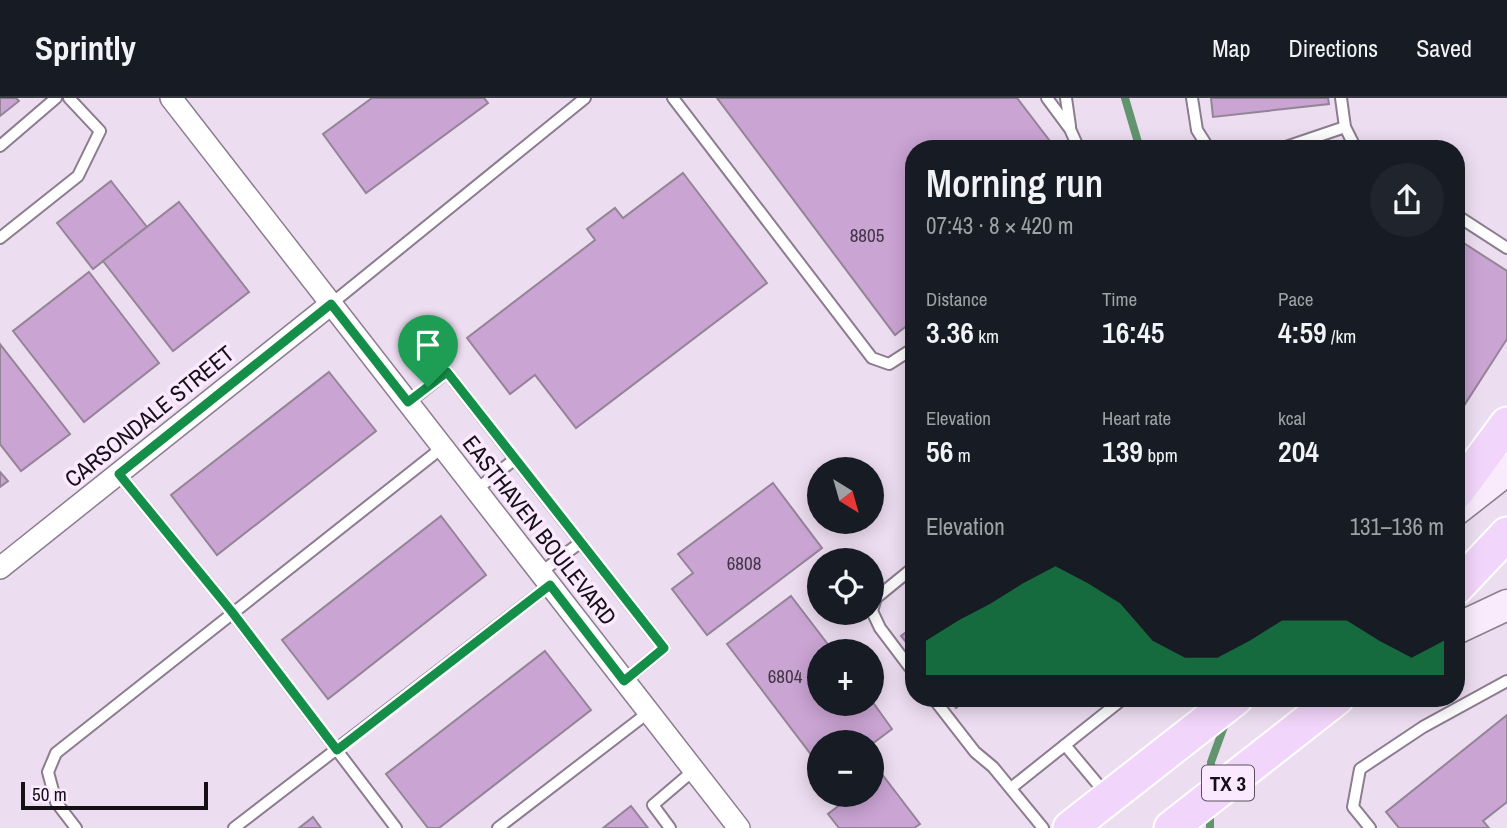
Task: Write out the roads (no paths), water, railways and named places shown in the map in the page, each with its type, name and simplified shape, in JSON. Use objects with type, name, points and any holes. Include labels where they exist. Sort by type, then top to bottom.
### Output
[{"type":"main road","points":[[1465,481],[1507,424]]},
{"type":"main road","points":[[1465,578],[1507,534]]},
{"type":"main road","name":"TX 3","points":[[1082,825],[1109,797],[1225,707]]},
{"type":"main road","name":"TX 3","points":[[1171,828],[1325,707]]},
{"type":"street","name":"EASTHAVEN BOULEVARD","points":[[171,98],[739,828]]},
{"type":"street","name":"CARSONDALE STREET","points":[[0,568],[331,304]]},
{"type":"street","points":[[1465,503],[1507,470]]},
{"type":"street","points":[[1465,625],[1507,605]]},
{"type":"lane","points":[[0,146],[56,98]]},
{"type":"lane","points":[[0,238],[78,177],[100,131],[69,98]]},
{"type":"lane","points":[[331,304],[585,98]]},
{"type":"lane","points":[[673,98],[872,358],[889,364],[905,354]]},
{"type":"lane","points":[[1047,98],[1075,140]]},
{"type":"lane","points":[[1066,98],[1070,129]]},
{"type":"lane","points":[[1192,98],[1197,130],[1203,140]]},
{"type":"lane","points":[[1341,98],[1345,127],[1352,140]]},
{"type":"lane","points":[[1307,140],[1345,127]]},
{"type":"lane","points":[[1465,221],[1507,248]]},
{"type":"lane","points":[[408,402],[447,372],[664,648],[624,681]]},
{"type":"lane","points":[[76,828],[56,802],[48,772],[56,752],[443,447]]},
{"type":"lane","points":[[476,490],[515,459]]},
{"type":"lane","points":[[119,474],[232,612],[396,828]]},
{"type":"lane","points":[[234,828],[337,750],[545,579],[581,542]]},
{"type":"lane","points":[[905,574],[876,598],[872,611],[880,628],[905,661]]},
{"type":"lane","points":[[1465,704],[1507,681]]},
{"type":"lane","points":[[940,707],[975,752],[993,767],[1043,828]]},
{"type":"lane","points":[[1011,788],[1113,707]]},
{"type":"lane","points":[[1370,828],[1353,807],[1360,769],[1423,727],[1460,707]]},
{"type":"lane","points":[[498,828],[649,712]]},
{"type":"lane","points":[[1065,745],[1109,797]]},
{"type":"lane","points":[[670,828],[653,804],[694,770]]},
{"type":"waterway","points":[[1125,98],[1137,140]]},
{"type":"waterway","points":[[1211,786],[1211,762],[1226,721]]},
{"type":"waterway","points":[[1210,809],[1210,828]]}]
